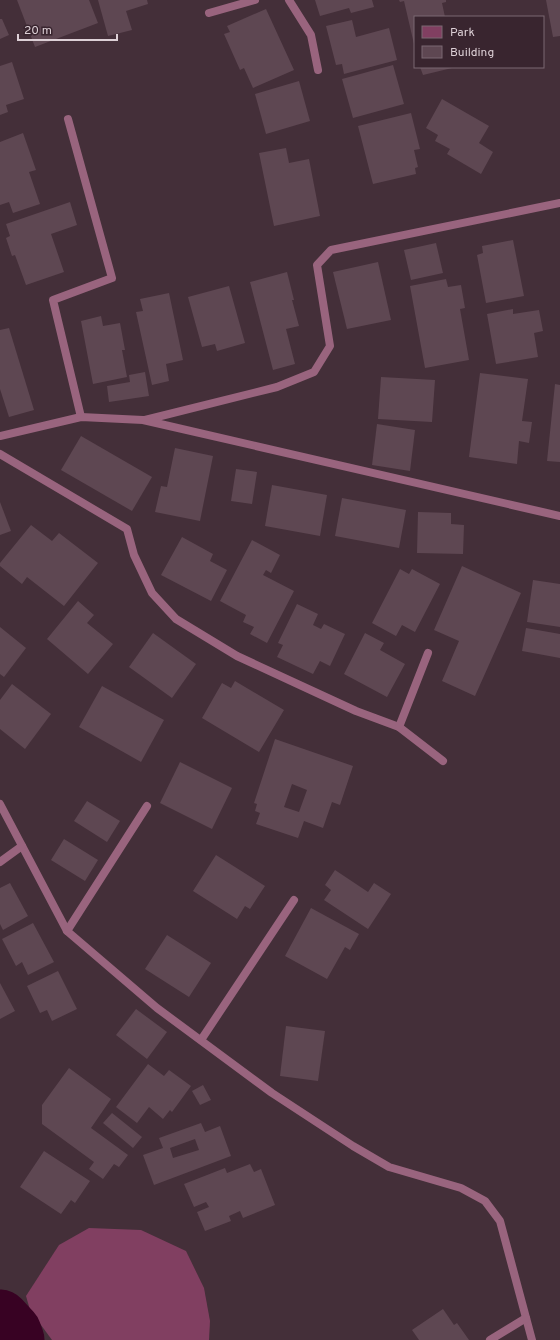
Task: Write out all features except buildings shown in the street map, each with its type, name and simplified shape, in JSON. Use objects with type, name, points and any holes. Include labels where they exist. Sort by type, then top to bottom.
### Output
[{"type":"lane","points":[[209,13],[255,0]]},
{"type":"lane","points":[[289,0],[311,36],[318,70]]},
{"type":"lane","points":[[68,119],[112,278],[54,300],[81,417]]},
{"type":"lane","points":[[143,420],[277,387],[314,372],[330,346],[317,265],[331,250],[560,203]]},
{"type":"lane","points":[[0,436],[81,417],[143,420],[560,516]]},
{"type":"lane","points":[[0,454],[127,529],[134,556],[152,593],[176,619],[237,656],[356,711],[399,727],[443,761]]},
{"type":"lane","points":[[399,727],[428,653]]},
{"type":"lane","points":[[0,804],[67,931],[158,1008],[272,1093],[353,1146],[389,1167],[461,1188],[485,1201],[500,1221],[532,1340]]},
{"type":"lane","points":[[67,931],[147,806]]},
{"type":"lane","points":[[0,862],[22,846]]},
{"type":"lane","points":[[201,1040],[294,900]]},
{"type":"lane","points":[[490,1340],[526,1318]]},
{"type":"green space","points":[[89,1228],[141,1230],[186,1251],[204,1288],[210,1321],[209,1340],[52,1340],[30,1310],[26,1296],[59,1245]]},
{"type":"waterway","points":[[0,1319],[12,1332],[15,1340]]}]
